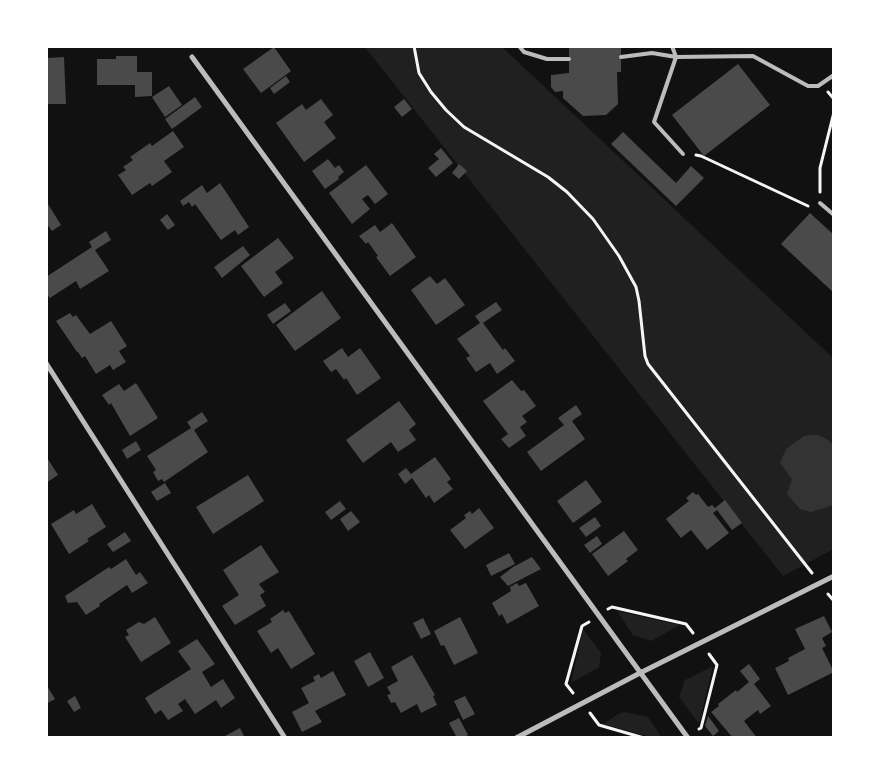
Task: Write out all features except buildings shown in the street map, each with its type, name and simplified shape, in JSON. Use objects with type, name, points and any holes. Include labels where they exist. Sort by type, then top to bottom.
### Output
[{"type":"street","points":[[192,58],[688,738]]},
{"type":"street","points":[[46,363],[285,738]]},
{"type":"street","points":[[516,738],[640,673],[834,576]]},
{"type":"lane","points":[[519,46],[524,52],[547,58],[569,59]]},
{"type":"lane","points":[[672,46],[676,57],[654,122],[683,154]]},
{"type":"lane","points":[[621,57],[652,53],[676,57],[753,56],[768,62],[808,86],[818,86],[834,75]]},
{"type":"lane","points":[[820,203],[834,215]]},
{"type":"path","points":[[414,46],[419,73],[431,92],[446,110],[464,127],[548,177],[567,192],[593,218],[619,256],[636,288],[645,356],[648,364],[820,583]]},
{"type":"path","points":[[683,154],[701,156],[810,207],[820,203],[820,168],[834,112]]},
{"type":"path","points":[[612,606],[582,626],[566,684],[599,725],[644,738]]},
{"type":"shaded area","points":[[364,46],[501,46],[834,359],[834,549],[783,576]]},
{"type":"shaded area","points":[[818,435],[828,440],[834,446],[834,505],[811,512],[800,509],[787,494],[792,479],[780,463],[786,449],[804,436]]},
{"type":"shaded area","points":[[617,611],[680,625],[651,641],[633,635]]},
{"type":"shaded area","points":[[583,629],[601,653],[599,667],[571,683]]},
{"type":"shaded area","points":[[713,666],[699,724],[679,697],[685,680]]},
{"type":"shaded area","points":[[625,712],[648,717],[662,738],[654,738],[603,724],[620,713]]}]
